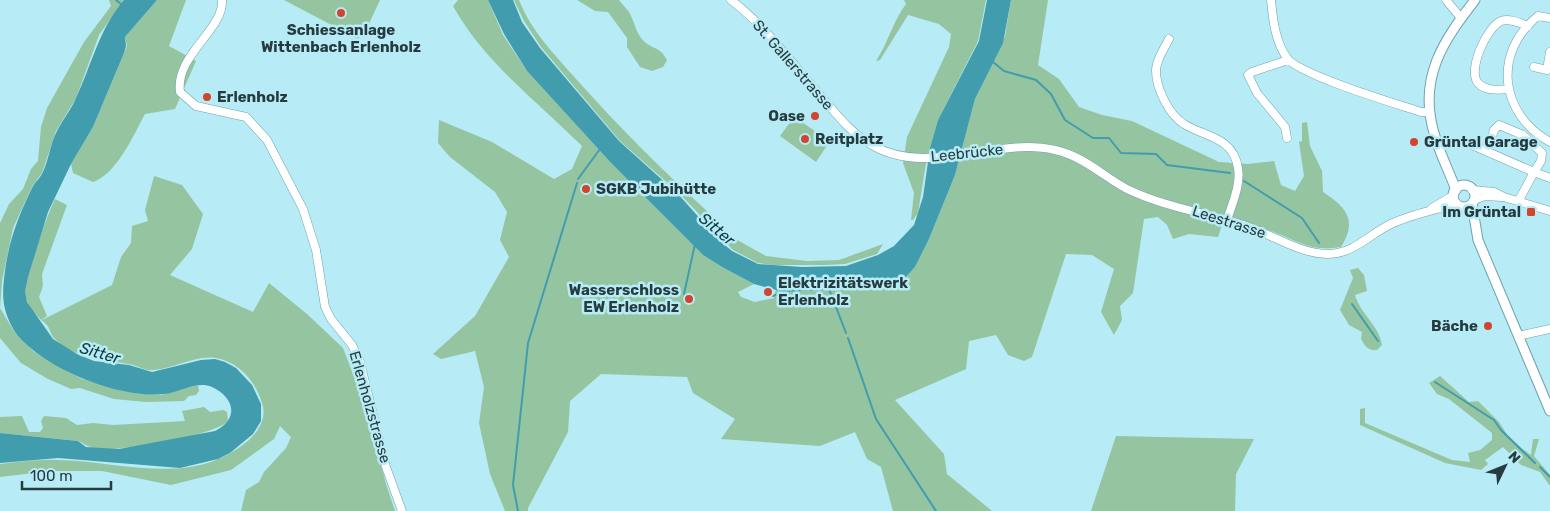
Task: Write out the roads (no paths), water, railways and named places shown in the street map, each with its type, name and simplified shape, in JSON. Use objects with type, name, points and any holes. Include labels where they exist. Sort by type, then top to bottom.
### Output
[{"type":"main road","points":[[1475,0],[1449,34],[1435,61],[1429,91],[1429,112],[1434,135],[1550,410]]},
{"type":"main road","points":[[1446,164],[1469,188]]},
{"type":"main road","points":[[1462,200],[1469,188]]},
{"type":"main road","points":[[1462,200],[1469,188]]},
{"type":"street","name":"Erlenholzstrasse","points":[[222,0],[219,16],[186,63],[180,82],[180,92],[196,106],[246,117],[267,140],[303,209],[316,250],[325,307],[331,319],[352,344],[360,362],[386,467],[402,511]]},
{"type":"street","name":"St. Gallerstrasse","points":[[731,0],[752,18],[850,129],[879,149],[906,157]]},
{"type":"street","points":[[1271,0],[1274,26],[1279,44],[1288,60],[1316,76],[1421,112],[1429,112]]},
{"type":"street","points":[[1446,0],[1461,18]]},
{"type":"street","points":[[1550,18],[1538,16],[1528,26],[1511,54],[1508,72],[1508,89],[1516,111],[1524,122],[1550,142]]},
{"type":"street","points":[[1508,89],[1495,90],[1480,85],[1476,79],[1475,66],[1485,38],[1496,24],[1508,20],[1528,26]]},
{"type":"street","points":[[1169,39],[1160,56],[1156,71],[1158,84],[1165,100],[1173,114],[1185,125],[1215,136],[1226,145],[1238,168],[1236,192],[1227,220]]},
{"type":"street","points":[[1534,67],[1546,70],[1550,52]]},
{"type":"street","points":[[1288,60],[1248,75],[1257,93],[1285,127],[1288,138]]},
{"type":"street","points":[[1491,140],[1494,130],[1499,126],[1523,135],[1542,153],[1542,161],[1518,202]]},
{"type":"street","points":[[1472,145],[1550,178]]},
{"type":"street","name":"Leebrücke","points":[[906,157],[928,158],[1027,147]]},
{"type":"street","name":"Leestrasse","points":[[1027,147],[1045,148],[1068,154],[1137,193],[1260,231],[1308,252],[1331,254],[1358,246],[1392,224],[1430,209],[1462,200]]},
{"type":"street","points":[[1469,188],[1489,190],[1518,202],[1550,211]]},
{"type":"street","points":[[1462,200],[1485,196],[1504,197]]},
{"type":"street","points":[[1518,336],[1550,329]]},
{"type":"water","name":"Sitter","points":[[124,0],[157,0],[125,37],[126,46],[124,53],[93,127],[71,164],[48,212],[28,277],[25,291],[27,302],[53,339],[77,354],[94,361],[129,365],[152,372],[201,360],[215,359],[225,362],[236,368],[252,385],[261,404],[261,421],[253,434],[230,453],[218,459],[180,468],[58,458],[0,463],[0,433],[78,441],[86,447],[119,449],[215,431],[223,426],[231,414],[229,402],[225,396],[206,385],[194,386],[164,394],[146,394],[104,386],[62,369],[43,358],[27,345],[15,332],[7,315],[3,291],[6,264],[13,233],[33,186],[42,174],[55,136],[82,85],[102,35],[115,11]]},
{"type":"water","points":[[488,0],[513,0],[522,22],[540,48],[619,141],[678,194],[721,242],[732,251],[758,264],[802,267],[846,266],[878,255],[894,246],[914,225],[923,197],[930,148],[938,120],[979,41],[987,0],[1011,0],[1003,43],[975,99],[955,175],[929,239],[915,267],[904,279],[881,288],[784,292],[754,284],[703,255],[612,164],[527,71],[504,34]]},
{"type":"waterway","points":[[116,0],[122,5]]},
{"type":"waterway","points":[[993,62],[1004,71],[1036,80],[1051,94],[1065,120],[1093,138],[1109,138],[1121,153],[1156,154],[1167,165],[1230,173]]},
{"type":"waterway","points":[[578,179],[600,149]]},
{"type":"waterway","points":[[1244,181],[1302,218],[1319,243]]},
{"type":"waterway","points":[[518,511],[513,485],[528,343],[577,183]]},
{"type":"waterway","points":[[684,294],[695,244]]},
{"type":"waterway","points":[[829,289],[846,333]]},
{"type":"waterway","points":[[773,296],[784,291]]},
{"type":"waterway","points":[[1352,304],[1378,341]]},
{"type":"waterway","points":[[848,338],[876,419],[936,511]]},
{"type":"waterway","points":[[1435,382],[1494,420],[1501,430],[1535,463]]},
{"type":"waterway","points":[[1540,467],[1550,477]]},
{"type":"place","name":"Schiessanlage Wittenbach Erlenholz","points":[[341,13]]},
{"type":"place","name":"Erlenholz","points":[[207,97]]},
{"type":"place","name":"Oase","points":[[815,116]]},
{"type":"place","name":"Reitplatz","points":[[805,139]]},
{"type":"place","name":"Grüntal Garage","points":[[1414,142]]},
{"type":"place","name":"SGKB Jubihütte","points":[[586,189]]},
{"type":"place","name":"Im Grüntal","points":[[1531,212]]},
{"type":"place","name":"Elektrizitätswerk Erlenholz","points":[[768,292]]},
{"type":"place","name":"Wasserschloss EW Erlenholz","points":[[689,299]]},
{"type":"place","name":"Bäche","points":[[1488,326]]}]
